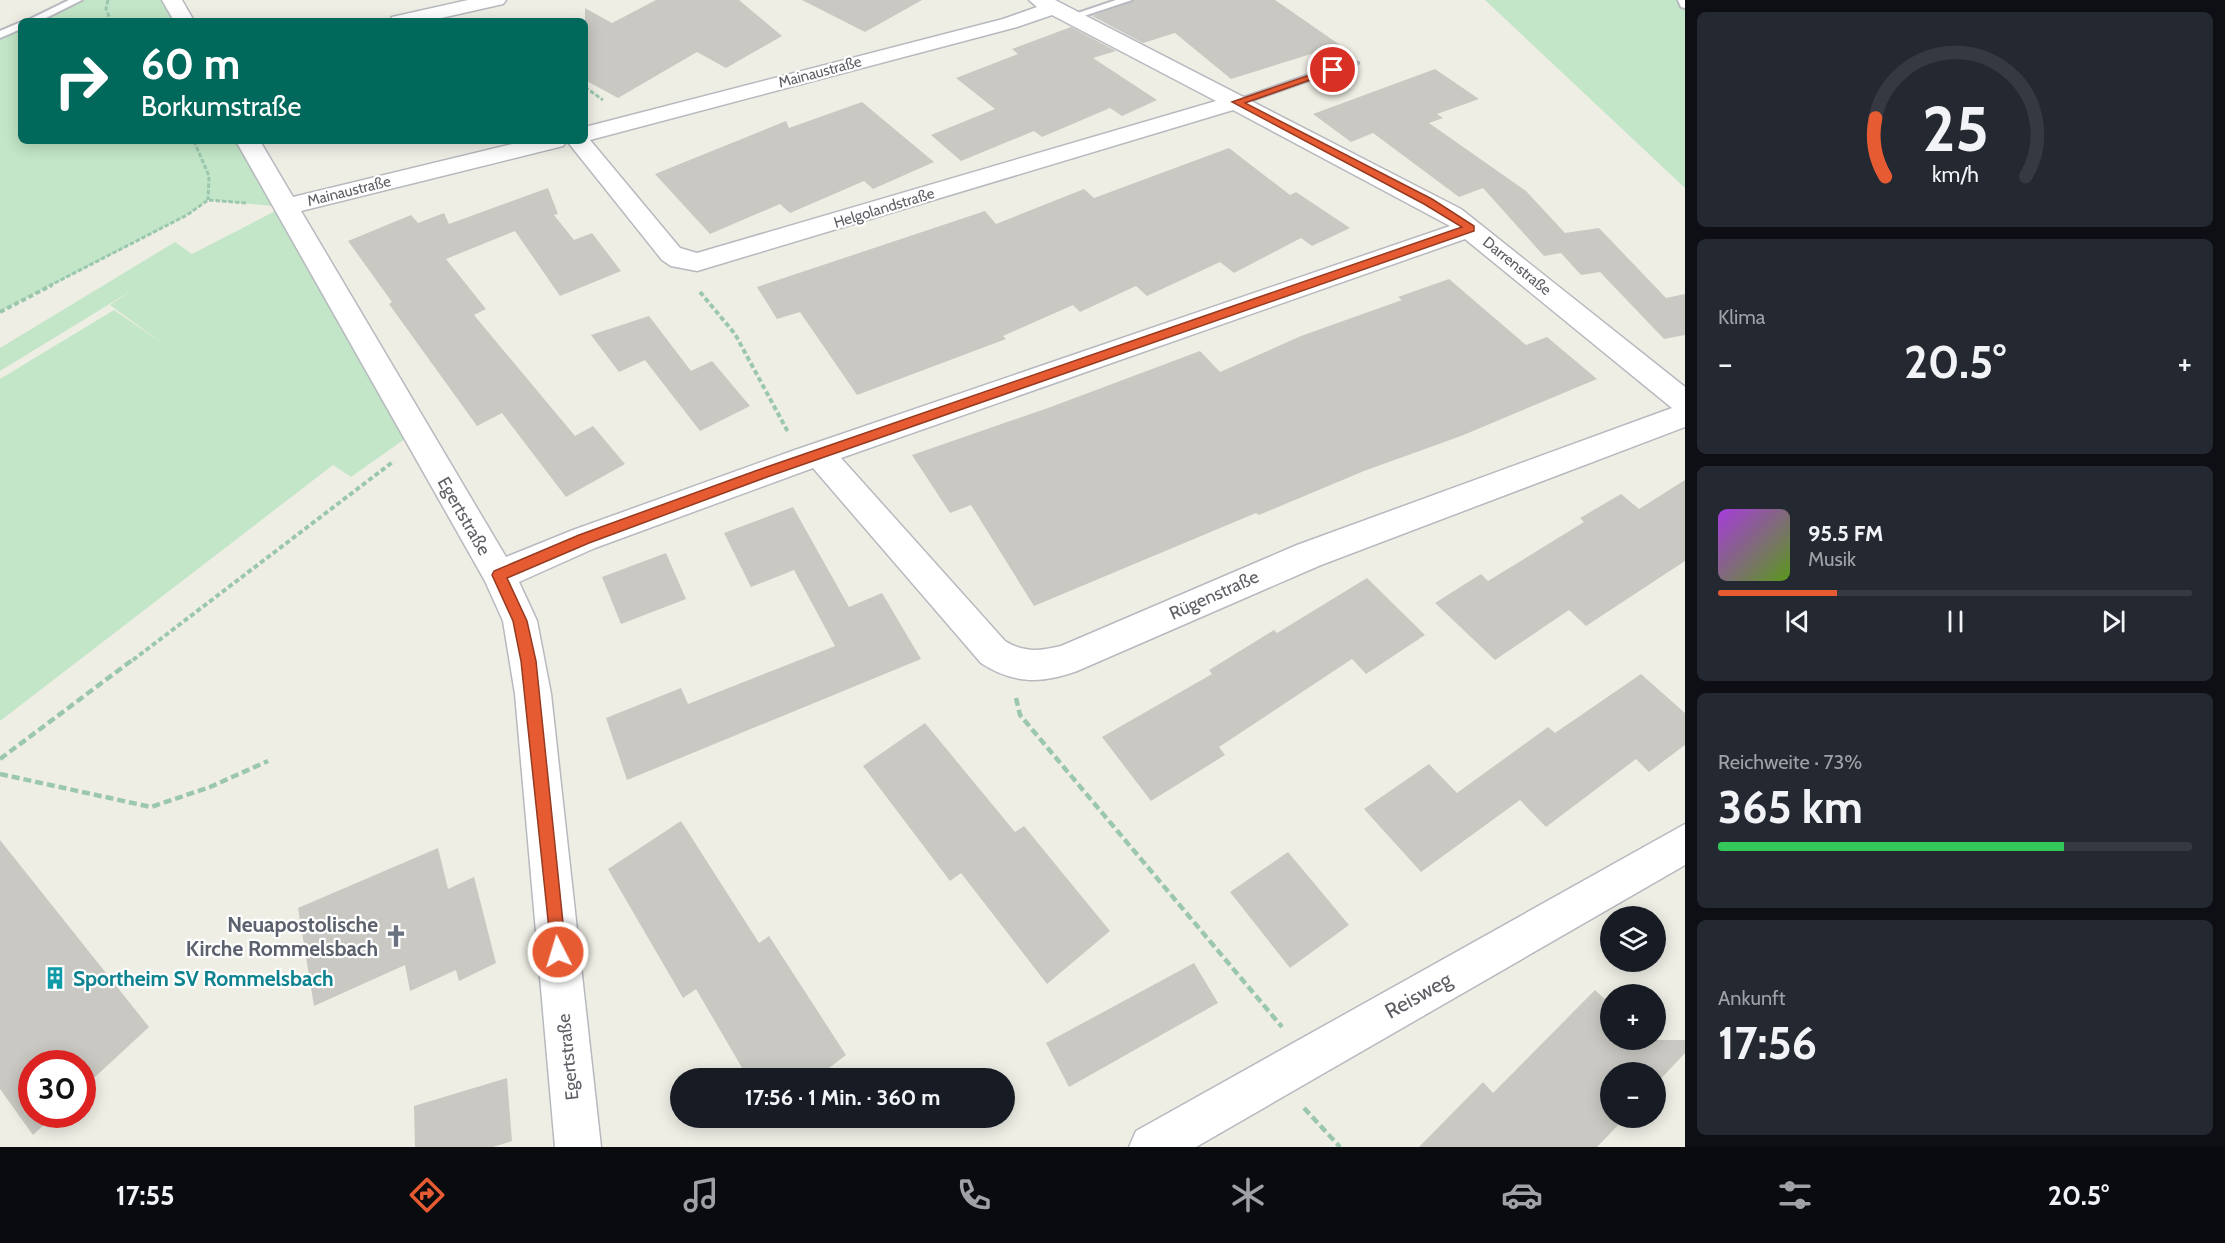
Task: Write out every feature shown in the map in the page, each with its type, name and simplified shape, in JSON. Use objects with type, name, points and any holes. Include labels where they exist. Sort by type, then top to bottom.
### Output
[{"type":"street","points":[[172,0],[182,18]]},
{"type":"street","points":[[411,18],[469,3],[496,0]]},
{"type":"street","name":"Darrenstraße","points":[[1054,8],[1428,201],[1470,228],[1685,404]]},
{"type":"street","name":"Mainaustraße","points":[[588,133],[1010,23],[1054,8]]},
{"type":"street","name":"Helgolandstraße","points":[[671,254],[689,262],[710,260],[1237,102]]},
{"type":"street","name":"Egertstraße","points":[[250,144],[284,207],[499,575],[520,621],[533,694],[578,1147]]},
{"type":"street","name":"Mainaustraße","points":[[284,207],[543,144]]},
{"type":"street","points":[[581,144],[671,254]]},
{"type":"street","points":[[499,575],[606,531],[811,456],[1470,228]]},
{"type":"street","name":"Rügenstraße","points":[[1019,667],[1030,669],[1065,660],[1309,555],[1685,415]]},
{"type":"street","points":[[811,456],[993,652],[1019,667]]},
{"type":"street","name":"Reisweg","points":[[1152,1147],[1685,843]]},
{"type":"lane","points":[[38,18],[77,0]]},
{"type":"lane","points":[[1054,8],[1127,0]]},
{"type":"lane","points":[[1683,0],[1685,4]]},
{"type":"lane","points":[[0,35],[18,26]]},
{"type":"lane","points":[[1237,102],[1353,63]]},
{"type":"path","points":[[108,0],[106,9],[110,18]]},
{"type":"path","points":[[0,312],[188,215],[208,200],[211,186],[209,172],[195,144]]},
{"type":"path","points":[[208,200],[284,207]]},
{"type":"path","points":[[671,254],[735,334],[811,456]]},
{"type":"path","points":[[0,759],[226,591],[421,440]]},
{"type":"path","points":[[1019,667],[1015,684],[1020,715],[1291,1067],[1340,1147]]},
{"type":"path","points":[[0,774],[151,807],[210,787],[268,761]]},
{"type":"green space","points":[[77,0],[172,0],[182,18],[38,18]]},
{"type":"green space","points":[[1485,0],[1685,0],[1685,188]]},
{"type":"green space","points":[[18,26],[18,144],[250,144],[416,431],[351,477],[333,465],[0,721],[0,379],[114,310],[162,343],[110,305],[134,289],[0,371],[0,348],[175,242],[192,254],[283,207],[208,200],[187,215],[0,312],[0,35]]},
{"type":"building","points":[[656,0],[739,0],[782,36],[726,68],[697,52],[618,98],[588,82],[588,18],[585,18],[585,8],[612,23]]},
{"type":"building","points":[[802,0],[922,0],[865,32]]},
{"type":"building","points":[[1134,0],[1275,0],[1340,45],[1231,79],[1175,33],[1143,43],[1092,16]]},
{"type":"building","points":[[1071,27],[1116,51],[1093,58],[1157,100],[1122,116],[1110,108],[1042,137],[1034,131],[961,161],[931,135],[995,109],[956,78],[1018,54],[1012,49]]},
{"type":"building","points":[[1435,69],[1479,99],[1437,114],[1443,118],[1429,123],[1526,191],[1565,233],[1599,228],[1666,298],[1685,294],[1685,335],[1664,339],[1600,272],[1581,275],[1561,253],[1544,256],[1483,188],[1459,197],[1373,133],[1351,142],[1313,114]]},
{"type":"building","points":[[862,102],[934,162],[873,189],[864,181],[790,213],[780,204],[710,234],[655,174],[786,121],[789,128]]},
{"type":"building","points":[[1229,148],[1290,195],[1296,192],[1350,228],[1312,246],[1301,238],[1234,273],[1220,262],[1147,296],[1136,286],[1080,312],[1073,305],[1003,336],[1006,339],[857,395],[800,312],[777,319],[757,287],[985,211],[996,224],[1084,189],[1094,198]]},
{"type":"building","points":[[548,188],[558,214],[554,215],[574,240],[592,233],[621,271],[560,296],[515,231],[446,259],[486,309],[474,315],[575,436],[593,426],[625,464],[566,497],[502,413],[477,426],[389,304],[392,302],[348,241],[411,215],[418,223],[444,213],[449,224]]},
{"type":"building","points":[[1449,279],[1526,345],[1547,337],[1597,379],[1461,436],[1364,471],[1259,515],[1256,513],[1034,606],[971,505],[950,513],[912,455],[1048,408],[1200,351],[1220,372],[1301,336],[1402,300],[1398,297]]},
{"type":"building","points":[[649,316],[691,371],[712,361],[750,406],[700,431],[645,360],[619,372],[591,335]]},
{"type":"building","points":[[1685,480],[1685,561],[1586,626],[1569,610],[1495,660],[1435,603],[1481,574],[1488,581],[1584,522],[1580,518],[1621,494],[1639,509]]},
{"type":"building","points":[[793,507],[849,607],[882,593],[921,659],[627,780],[606,718],[681,688],[688,704],[835,646],[794,570],[751,587],[724,533]]},
{"type":"building","points":[[666,553],[686,599],[621,624],[602,577]]},
{"type":"building","points":[[1367,578],[1425,635],[1366,674],[1352,659],[1219,747],[1225,755],[1151,801],[1102,737],[1212,674],[1209,670],[1274,630],[1277,633]]},
{"type":"building","points":[[1641,674],[1685,713],[1685,745],[1649,772],[1636,759],[1546,827],[1520,800],[1421,872],[1364,809],[1429,764],[1457,793],[1548,727],[1555,733]]},
{"type":"building","points":[[925,723],[1015,832],[1024,826],[1110,931],[1047,984],[961,873],[950,881],[863,766]]},
{"type":"building","points":[[681,821],[759,943],[769,936],[846,1055],[829,1068],[742,1068],[696,989],[683,998],[608,869]]},
{"type":"building","name":"Sportheim SV Rommelsbach","points":[[0,840],[149,1027],[96,1076],[96,1050],[18,1050],[18,1114],[0,1089]]},
{"type":"building","name":"Neuapostolische Kirche Rommelsbach","points":[[438,848],[448,889],[474,877],[496,963],[459,981],[456,970],[410,991],[405,965],[314,1006],[298,908]]},
{"type":"building","points":[[1288,852],[1349,925],[1290,968],[1230,892]]},
{"type":"building","points":[[1194,963],[1218,1003],[1069,1087],[1046,1043]]},
{"type":"building","points":[[1595,990],[1600,995],[1600,1050],[1666,1050],[1666,1040],[1685,1040],[1685,1053],[1666,1073],[1666,1062],[1600,1062],[1600,1128],[1615,1128],[1597,1147],[1419,1147],[1483,1082],[1493,1093]]},
{"type":"building","points":[[507,1078],[512,1141],[493,1147],[415,1147],[414,1106]]},
{"type":"building","name":"Sportheim SV Rommelsbach","points":[[28,1128],[40,1128],[33,1135]]},
{"type":"place","name":"Neuapostolische Kirche Rommelsbach","points":[[396,936]]},
{"type":"place","name":"Sportheim SV Rommelsbach","points":[[55,978]]},
{"type":"route","points":[[558,952],[528,661],[520,621],[512,599],[499,575],[661,510],[1326,276],[1470,228],[1428,201],[1237,102],[1333,70]]}]
